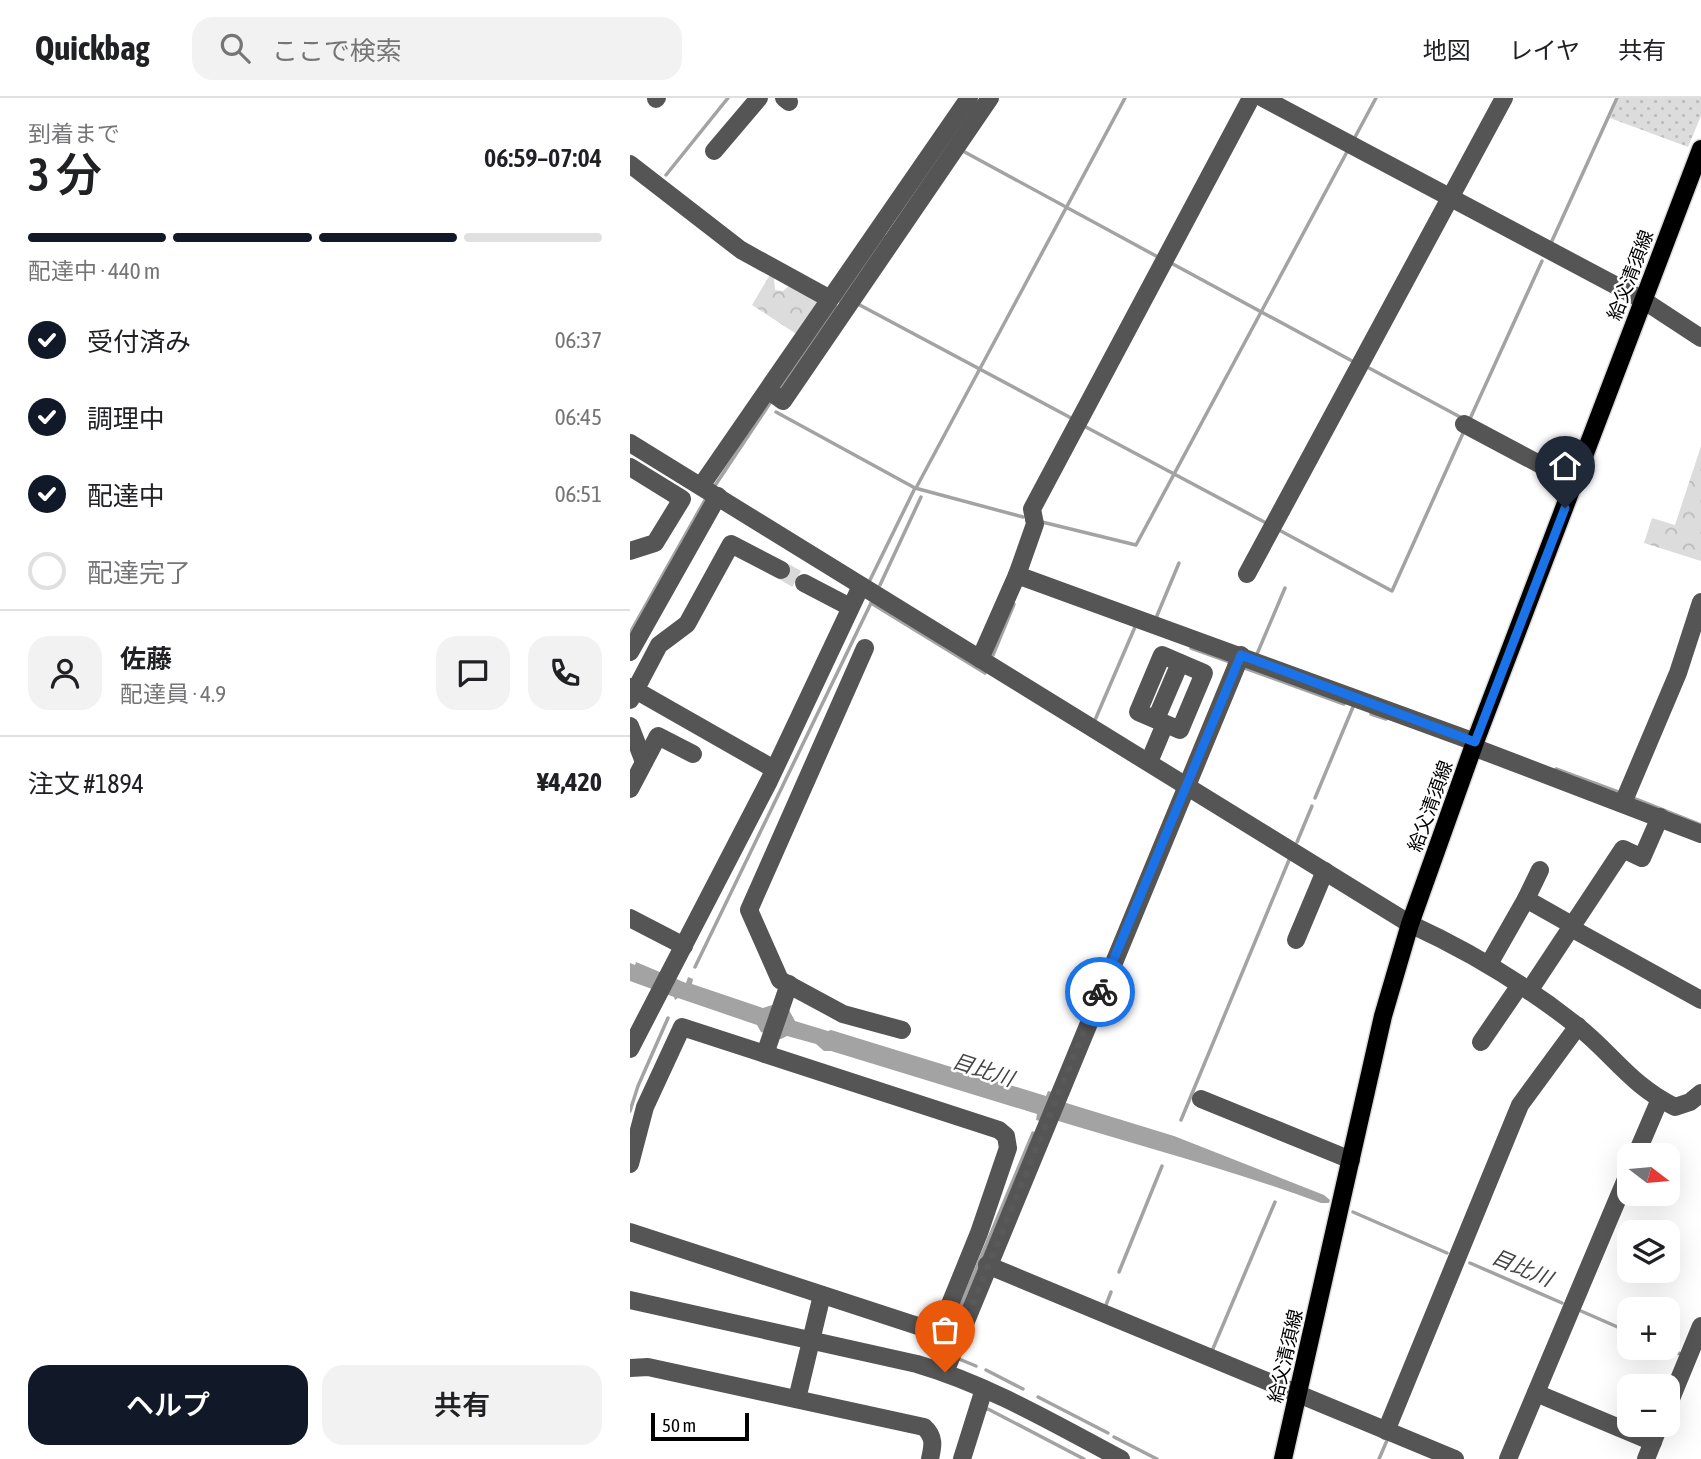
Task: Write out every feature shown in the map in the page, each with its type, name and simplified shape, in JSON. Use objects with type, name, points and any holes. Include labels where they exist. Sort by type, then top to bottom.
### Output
[{"type":"main road","name":"給父清須線","points":[[1283,1459],[1383,1016],[1410,924],[1474,745],[1643,300],[1696,178],[1701,149]]},
{"type":"street","points":[[715,151],[759,98]]},
{"type":"street","points":[[675,495],[694,482],[768,390],[969,98]]},
{"type":"street","points":[[768,390],[783,401],[990,98]]},
{"type":"street","points":[[980,659],[1017,575],[1035,524],[1032,509],[1251,98]]},
{"type":"street","points":[[1263,98],[1643,300],[1701,338]]},
{"type":"street","points":[[1247,574],[1504,98]]},
{"type":"street","points":[[630,164],[741,250],[830,299]]},
{"type":"street","points":[[1464,425],[1575,483]]},
{"type":"street","points":[[630,443],[1410,924],[1489,964],[1578,1026],[1634,1081],[1660,1099],[1675,1107],[1690,1102],[1701,1093]]},
{"type":"street","points":[[630,467],[682,499],[655,543],[630,551]]},
{"type":"street","points":[[630,652],[719,496]]},
{"type":"street","points":[[775,769],[632,693],[659,645],[687,624],[731,544],[781,570]]},
{"type":"street","points":[[1017,575],[1241,655],[1701,834]]},
{"type":"street","points":[[804,583],[850,607]]},
{"type":"street","points":[[630,1049],[775,769],[860,586]]},
{"type":"street","points":[[1623,803],[1678,673],[1701,601]]},
{"type":"street","points":[[865,648],[749,910],[780,979],[843,1014],[902,1030]]},
{"type":"street","points":[[945,1372],[1241,655]]},
{"type":"street","points":[[1149,762],[1161,721],[1180,663],[1204,673],[1180,730],[1161,721]]},
{"type":"street","points":[[630,726],[644,762]]},
{"type":"street","points":[[630,789],[658,736],[693,754]]},
{"type":"street","points":[[1480,1042],[1572,927],[1623,849],[1642,858],[1660,817]]},
{"type":"street","points":[[1296,940],[1325,870]]},
{"type":"street","points":[[1489,964],[1540,870]]},
{"type":"street","points":[[1525,899],[1701,1000]]},
{"type":"street","points":[[630,918],[684,946]]},
{"type":"street","points":[[767,1047],[789,984]]},
{"type":"street","points":[[1386,1430],[1520,1105],[1578,1026]]},
{"type":"street","points":[[630,1164],[645,1107],[682,1027],[767,1047],[999,1130],[1006,1136],[1007,1148],[979,1233],[944,1319],[927,1329],[630,1232]]},
{"type":"street","points":[[1201,1099],[1351,1160]]},
{"type":"street","points":[[1641,1143],[1660,1099]]},
{"type":"street","points":[[1508,1459],[1617,1201]]},
{"type":"street","points":[[988,1265],[1455,1459]]},
{"type":"street","points":[[797,1399],[822,1295]]},
{"type":"street","points":[[630,1300],[945,1372],[1121,1459]]},
{"type":"street","points":[[1680,1377],[1701,1325]]},
{"type":"street","points":[[630,1368],[648,1367],[924,1427],[933,1440],[930,1459]]},
{"type":"street","points":[[962,1459],[984,1389]]},
{"type":"street","points":[[1536,1393],[1649,1451]]},
{"type":"green space","points":[[1619,98],[1701,98],[1701,116],[1688,147],[1610,118]]},
{"type":"green space","points":[[771,273],[775,290],[783,291],[789,286],[819,297],[819,305],[798,335],[752,305]]},
{"type":"green space","points":[[1701,446],[1701,561],[1644,543],[1652,518],[1675,525]]},
{"type":"shaded area","points":[[636,962],[686,983],[688,977],[693,979],[692,984],[763,1008],[772,1005],[789,1010],[795,1021],[1046,1096],[1048,1091],[1052,1092],[1050,1098],[1174,1136],[1324,1195],[1330,1200],[1329,1203],[1321,1203],[1217,1168],[1042,1116],[1040,1121],[1036,1120],[1037,1114],[824,1051],[816,1044],[787,1036],[781,1039],[761,1032],[757,1025],[678,998],[675,1000],[674,997],[630,981],[630,963],[635,965]]},
{"type":"waterway","points":[[666,175],[728,98]]},
{"type":"waterway","points":[[916,488],[1125,98]]},
{"type":"waterway","points":[[1354,139],[1376,98]]},
{"type":"waterway","points":[[1551,243],[1617,98]]},
{"type":"waterway","points":[[961,150],[1158,257]]},
{"type":"waterway","points":[[1042,522],[1136,545],[1348,150]]},
{"type":"waterway","points":[[840,301],[884,236]]},
{"type":"waterway","points":[[1469,421],[1542,261]]},
{"type":"waterway","points":[[1171,263],[1354,362]]},
{"type":"waterway","points":[[856,303],[1073,419]]},
{"type":"waterway","points":[[781,387],[836,307]]},
{"type":"waterway","points":[[1369,368],[1462,418]]},
{"type":"waterway","points":[[714,487],[770,403]]},
{"type":"waterway","points":[[776,412],[915,488],[1023,517]]},
{"type":"waterway","points":[[1084,426],[1268,524]]},
{"type":"waterway","points":[[1279,530],[1392,591],[1464,431]]},
{"type":"waterway","points":[[870,580],[915,488]]},
{"type":"waterway","points":[[880,585],[921,497]]},
{"type":"waterway","points":[[630,633],[705,500]]},
{"type":"waterway","points":[[1156,618],[1179,563]]},
{"type":"waterway","points":[[1257,654],[1285,588]]},
{"type":"waterway","points":[[695,967],[872,601]]},
{"type":"waterway","points":[[871,603],[985,673]]},
{"type":"waterway","points":[[993,655],[1014,604]]},
{"type":"waterway","points":[[1095,720],[1135,627]]},
{"type":"waterway","points":[[1191,648],[1230,662],[1229,665]]},
{"type":"waterway","points":[[1242,667],[1344,704]]},
{"type":"waterway","points":[[1315,798],[1353,707]]},
{"type":"waterway","points":[[1371,714],[1386,719]]},
{"type":"waterway","points":[[1556,769],[1621,793]]},
{"type":"waterway","points":[[1631,797],[1701,825]]},
{"type":"waterway","points":[[1297,842],[1312,806]]},
{"type":"waterway","points":[[1181,1120],[1289,860]]},
{"type":"waterway","points":[[630,1111],[668,1018]]},
{"type":"waterway","points":[[941,1353],[1033,1133]]},
{"type":"waterway","points":[[1119,1272],[1162,1166]]},
{"type":"waterway","points":[[1212,1351],[1275,1202]]},
{"type":"waterway","name":"目比川","points":[[1353,1212],[1447,1253]]},
{"type":"waterway","name":"目比川","points":[[1470,1263],[1562,1303]]},
{"type":"waterway","points":[[1106,1305],[1111,1292]]},
{"type":"waterway","name":"目比川","points":[[1581,1311],[1617,1327]]},
{"type":"waterway","points":[[959,1359],[976,1366]]},
{"type":"waterway","points":[[986,1370],[1023,1389]]},
{"type":"waterway","points":[[1038,1397],[1108,1433]]},
{"type":"waterway","points":[[983,1411],[988,1409],[1084,1459]]},
{"type":"waterway","points":[[1114,1437],[1157,1459]]},
{"type":"waterway","points":[[1379,1459],[1388,1438]]},
{"type":"tunnel","points":[[781,570],[804,583]]},
{"type":"way so far","points":[[945,1372],[1100,992]]},
{"type":"route","points":[[1100,992],[1241,655],[1475,742],[1565,508]]}]
